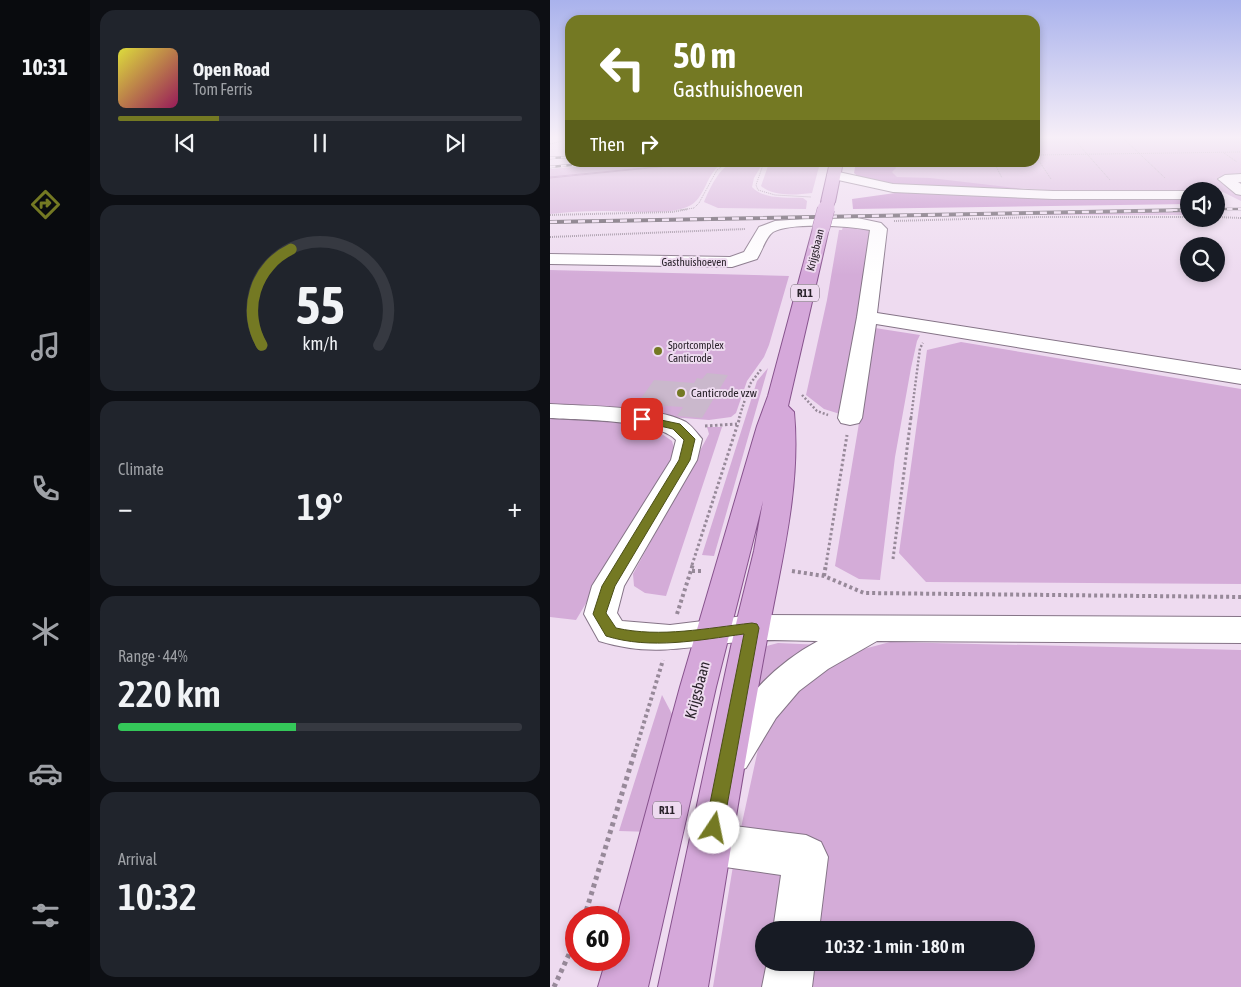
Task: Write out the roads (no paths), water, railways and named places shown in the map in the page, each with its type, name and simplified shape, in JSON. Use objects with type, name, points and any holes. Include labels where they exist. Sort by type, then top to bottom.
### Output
[{"type":"main road","name":"Krijgsbaan","points":[[623,987],[713,633],[769,426],[780,396],[832,183]]},
{"type":"main road","name":"Krijgsbaan","points":[[683,987],[752,628],[767,571],[778,495],[784,432],[780,396]]},
{"type":"street","points":[[878,183],[893,188]]},
{"type":"street","points":[[1231,183],[1241,192]]},
{"type":"street","points":[[828,200],[893,188],[1053,195],[1180,195]]},
{"type":"street","points":[[1225,194],[1241,192]]},
{"type":"street","name":"Gasthuishoeven","points":[[550,259],[732,262],[750,255],[768,228],[800,222],[859,222],[871,224],[879,228],[867,316]]},
{"type":"street","points":[[850,418],[867,316],[1241,377]]},
{"type":"street","points":[[550,411],[642,419],[676,427],[684,432],[689,439],[684,460],[608,586],[600,614],[611,632],[630,636],[670,638],[752,628],[1241,630]]},
{"type":"street","points":[[726,765],[754,719],[785,681],[836,648],[873,628]]},
{"type":"street","points":[[711,844],[806,857],[797,921]]},
{"type":"street","points":[[787,987],[790,971]]},
{"type":"railway","points":[[1225,209],[1241,209]]},
{"type":"railway","points":[[550,222],[1189,210],[1172,210]]},
{"type":"place","name":"Sportcomplex Canticrode","points":[[658,351]]},
{"type":"place","name":"Canticrode vzw","points":[[681,393]]}]
